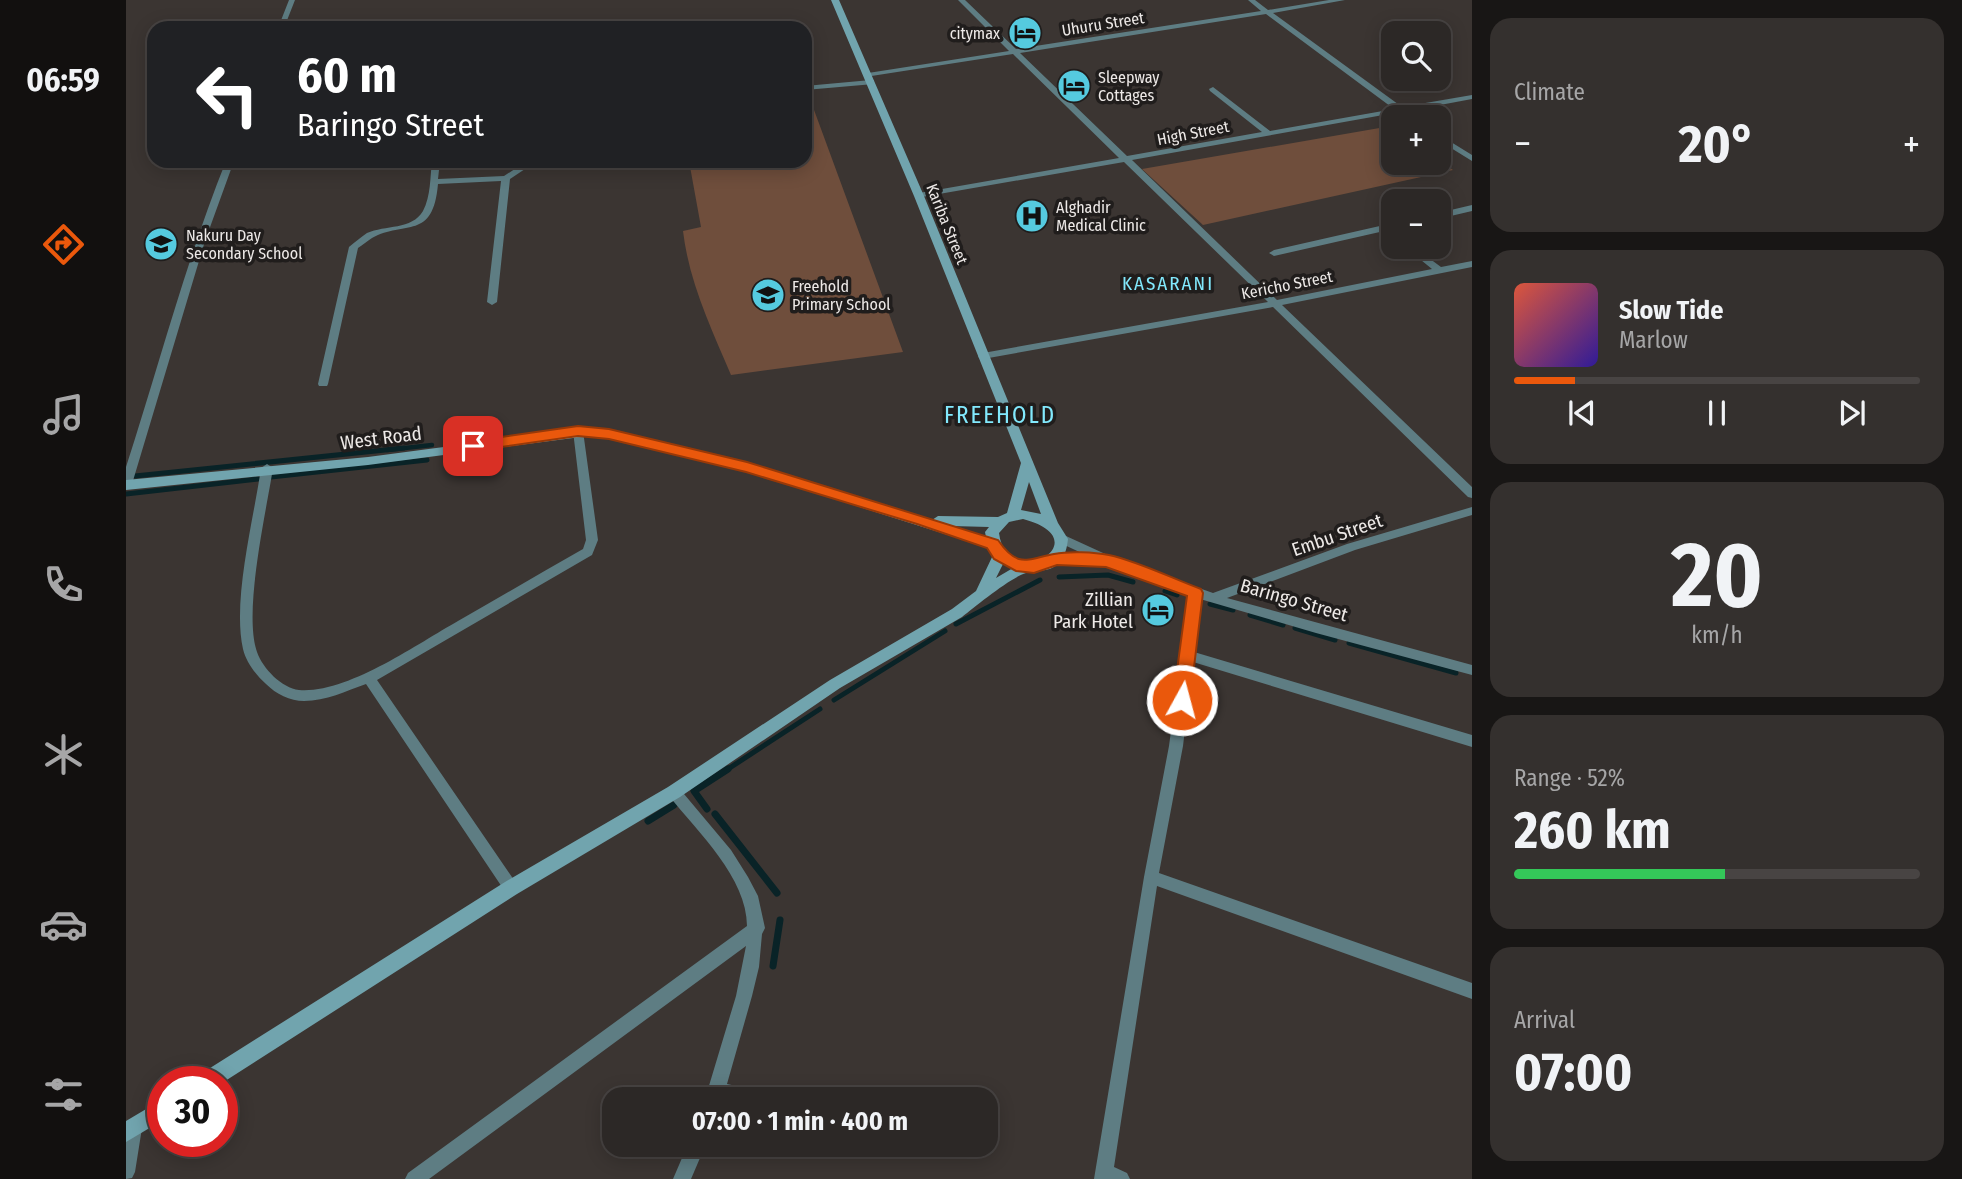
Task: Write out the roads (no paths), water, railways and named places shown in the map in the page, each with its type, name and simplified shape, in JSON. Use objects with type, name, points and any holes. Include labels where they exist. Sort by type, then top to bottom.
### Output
[{"type":"street","points":[[284,21],[292,0]]},
{"type":"street","name":"Kariba Street","points":[[835,0],[919,195],[1052,524]]},
{"type":"street","points":[[961,0],[1472,494]]},
{"type":"street","points":[[1251,0],[1393,105]]},
{"type":"street","name":"Uhuru Street","points":[[812,87],[1342,0]]},
{"type":"street","points":[[1213,89],[1268,133]]},
{"type":"street","name":"High Street","points":[[1428,105],[1472,97]]},
{"type":"street","name":"High Street","points":[[919,195],[1381,113]]},
{"type":"street","points":[[1451,145],[1472,159]]},
{"type":"street","points":[[126,485],[156,393],[187,277],[227,168]]},
{"type":"street","points":[[323,384],[354,247],[381,233],[417,225],[424,216],[436,182],[436,168]]},
{"type":"street","points":[[436,182],[506,178],[522,168]]},
{"type":"street","points":[[492,302],[506,178]]},
{"type":"street","points":[[1451,213],[1472,208]]},
{"type":"street","points":[[1274,253],[1381,231]]},
{"type":"street","points":[[1425,259],[1439,270]]},
{"type":"street","name":"Kericho Street","points":[[983,356],[1273,304],[1472,264]]},
{"type":"street","points":[[267,468],[248,620],[250,649],[255,660],[279,688],[296,695],[327,691],[369,678],[587,552],[592,540],[578,431]]},
{"type":"street","name":"West Road","points":[[126,485],[267,468],[368,461],[578,431],[609,434],[747,467],[923,520],[996,550]]},
{"type":"street","points":[[1013,515],[1028,461]]},
{"type":"street","name":"Embu Street","points":[[1215,597],[1351,547],[1472,511]]},
{"type":"street","points":[[231,1066],[511,888],[674,792],[835,684],[957,613],[981,594],[1025,567],[1042,566],[1056,559],[1061,553],[1062,539],[1052,524],[1033,515],[1013,515],[999,522],[992,532],[996,550],[981,594]]},
{"type":"street","name":"West Road","points":[[923,520],[999,522]]},
{"type":"street","name":"Baringo Street","points":[[1062,539],[1107,561],[1195,593],[1472,670]]},
{"type":"street","points":[[996,550],[1025,567]]},
{"type":"street","name":"Baringo Street","points":[[1056,559],[1107,561]]},
{"type":"street","points":[[1109,1177],[1151,877],[1176,746],[1195,593]]},
{"type":"street","points":[[1188,655],[1472,741]]},
{"type":"street","points":[[369,678],[511,888]]},
{"type":"street","points":[[674,792],[738,875],[751,897],[757,928],[752,959],[717,1087]]},
{"type":"street","points":[[1151,877],[1472,991]]},
{"type":"street","points":[[414,1179],[757,928]]},
{"type":"street","points":[[126,1172],[130,1130],[147,1119]]},
{"type":"street","points":[[682,1179],[691,1157]]},
{"type":"waterway","points":[[387,450],[432,445]]},
{"type":"waterway","points":[[135,476],[404,448]]},
{"type":"waterway","points":[[271,477],[427,460]]},
{"type":"waterway","points":[[126,494],[258,479]]},
{"type":"waterway","points":[[1059,577],[1108,575],[1133,582]]},
{"type":"waterway","points":[[956,624],[1040,580]]},
{"type":"waterway","points":[[1165,591],[1177,595]]},
{"type":"waterway","points":[[1210,604],[1233,610]]},
{"type":"waterway","points":[[1250,615],[1283,625]]},
{"type":"waterway","points":[[1295,628],[1335,640]]},
{"type":"waterway","points":[[834,700],[945,631]]},
{"type":"waterway","points":[[1349,643],[1456,673]]},
{"type":"waterway","points":[[725,771],[820,709]]},
{"type":"waterway","points":[[707,809],[694,791],[728,769]]},
{"type":"waterway","points":[[648,821],[674,805]]},
{"type":"waterway","points":[[715,814],[777,893]]},
{"type":"waterway","points":[[773,966],[780,920]]},
{"type":"place","name":"citymax","points":[[1025,33]]},
{"type":"place","name":"Sleepway Cottages","points":[[1074,86]]},
{"type":"place","name":"Alghadir Medical Clinic","points":[[1032,216]]},
{"type":"place","name":"Nakuru Day Secondary School","points":[[161,244]]},
{"type":"place","name":"Freehold Primary School","points":[[768,295]]},
{"type":"place","name":"Zillian Park Hotel","points":[[1158,610]]},
{"type":"district","name":"KASARANI","points":[[1168,283]]},
{"type":"district","name":"FREEHOLD","points":[[1000,415]]}]
